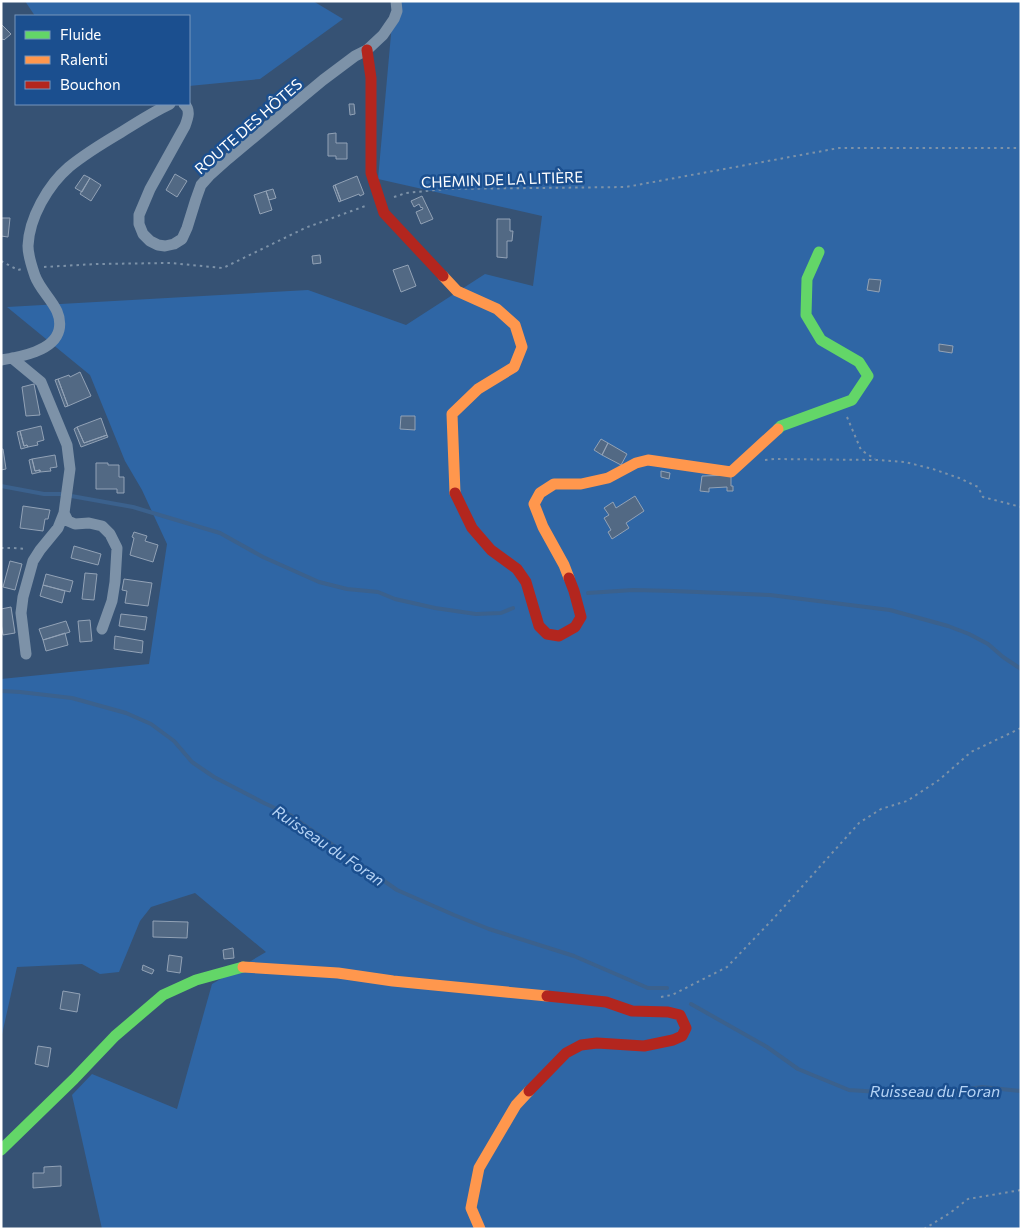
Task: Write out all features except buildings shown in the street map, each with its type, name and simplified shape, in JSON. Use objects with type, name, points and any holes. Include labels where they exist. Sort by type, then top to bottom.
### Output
[{"type":"street","name":"ROUTE DES HÔTES","points":[[186,105],[188,119],[185,126],[150,189],[139,214],[139,224],[143,234],[158,246],[174,244],[182,239],[201,185],[209,176],[323,80],[354,56],[368,50],[383,35],[397,11],[396,1]]},
{"type":"street","points":[[368,50],[371,78],[370,173],[384,213],[457,291],[496,308],[515,325],[522,346],[514,367],[478,389],[452,414],[454,492],[472,528],[490,550],[518,570],[526,582],[539,626],[547,634],[559,636],[575,627],[581,617],[564,565],[543,527],[534,504],[540,493],[554,484],[582,484],[608,478],[636,463],[648,460],[731,472],[781,426],[852,400],[868,376],[858,362],[821,340],[806,315],[806,279],[819,252]]},
{"type":"street","points":[[6,359],[35,352],[53,342],[59,332],[60,318],[36,278],[28,246],[31,230],[42,201],[50,188],[69,167],[86,154],[168,105]]},
{"type":"street","points":[[6,359],[41,382],[67,445],[70,469],[65,508],[58,528],[33,561],[23,597],[21,613],[26,654]]},
{"type":"street","points":[[65,508],[68,520],[75,524],[89,522],[102,526],[110,534],[117,548],[112,602],[102,629]]},
{"type":"street","points":[[1,1150],[115,1036],[163,995],[196,980],[241,967],[338,973],[393,982],[606,1002],[632,1011],[668,1012],[680,1015],[686,1028],[682,1036],[673,1040],[644,1046],[597,1043],[581,1045],[566,1053],[516,1105],[479,1168],[471,1208],[480,1229]]},
{"type":"path","name":"CHEMIN DE LA LITIÈRE","points":[[1,260],[18,270],[96,264],[170,263],[223,268],[305,228],[380,201],[406,194],[444,189],[626,187],[839,148],[1021,148]]},
{"type":"path","points":[[840,404],[850,422],[861,450],[877,460]]},
{"type":"path","points":[[740,463],[774,459],[905,462],[959,478],[978,487],[983,497],[1021,507]]},
{"type":"path","points":[[1,548],[40,550]]},
{"type":"path","points":[[653,998],[672,995],[727,967],[779,913],[859,823],[881,809],[907,801],[939,780],[971,752],[1021,728]]},
{"type":"path","points":[[924,1229],[968,1199],[1021,1190]]},
{"type":"shaded area","points":[[25,1],[313,1],[343,19],[260,79],[190,86],[190,15],[34,15]]},
{"type":"shaded area","points":[[394,1],[1021,1],[1021,1229],[102,1229],[72,1095],[92,1074],[177,1109],[212,984],[266,952],[195,893],[151,907],[140,921],[119,972],[100,974],[82,964],[17,967],[1,1039],[1,679],[149,664],[167,544],[142,490],[125,461],[90,375],[7,307],[308,290],[406,325],[485,274],[533,286],[542,216],[378,179]]},
{"type":"waterway","points":[[1,486],[133,507],[220,533],[263,557],[319,582],[347,589],[378,592],[395,599],[435,608],[476,614],[501,613],[513,608]]},
{"type":"waterway","points":[[588,593],[633,590],[770,595],[890,610],[948,626],[969,634],[988,644],[1021,669]]},
{"type":"waterway","name":"Ruisseau du Foran","points":[[1,691],[72,698],[126,713],[151,724],[174,741],[192,762],[214,777],[290,815],[397,890],[489,929],[574,956],[648,988],[667,988]]},
{"type":"waterway","name":"Ruisseau du Foran","points":[[691,1004],[767,1047],[798,1069],[849,1090],[894,1093],[942,1093],[982,1087],[1021,1091]]},
{"type":"traffic: fast","points":[[778,429],[781,426],[852,400],[868,376],[859,362],[821,340],[806,315],[807,279],[819,252]]},
{"type":"traffic: fast","points":[[1,1150],[115,1036],[163,995],[196,980],[243,967]]},
{"type":"traffic: slow","points":[[443,276],[457,291],[497,309],[515,325],[522,347],[514,367],[478,389],[452,414],[455,493]]},
{"type":"traffic: slow","points":[[569,578],[543,527],[534,504],[540,493],[554,484],[581,484],[608,478],[636,463],[648,460],[731,472],[778,429]]},
{"type":"traffic: slow","points":[[243,967],[338,973],[393,981],[547,996]]},
{"type":"traffic: slow","points":[[480,1229],[471,1208],[479,1168],[516,1105],[529,1091]]},
{"type":"traffic: jam","points":[[367,50],[371,78],[371,173],[384,213],[443,276]]},
{"type":"traffic: jam","points":[[455,493],[472,528],[491,550],[517,569],[526,582],[539,626],[547,634],[559,636],[575,627],[581,617],[569,578]]},
{"type":"traffic: jam","points":[[529,1091],[566,1053],[581,1045],[597,1043],[644,1046],[673,1040],[682,1036],[686,1028],[680,1015],[668,1012],[632,1011],[606,1002],[547,996]]}]
